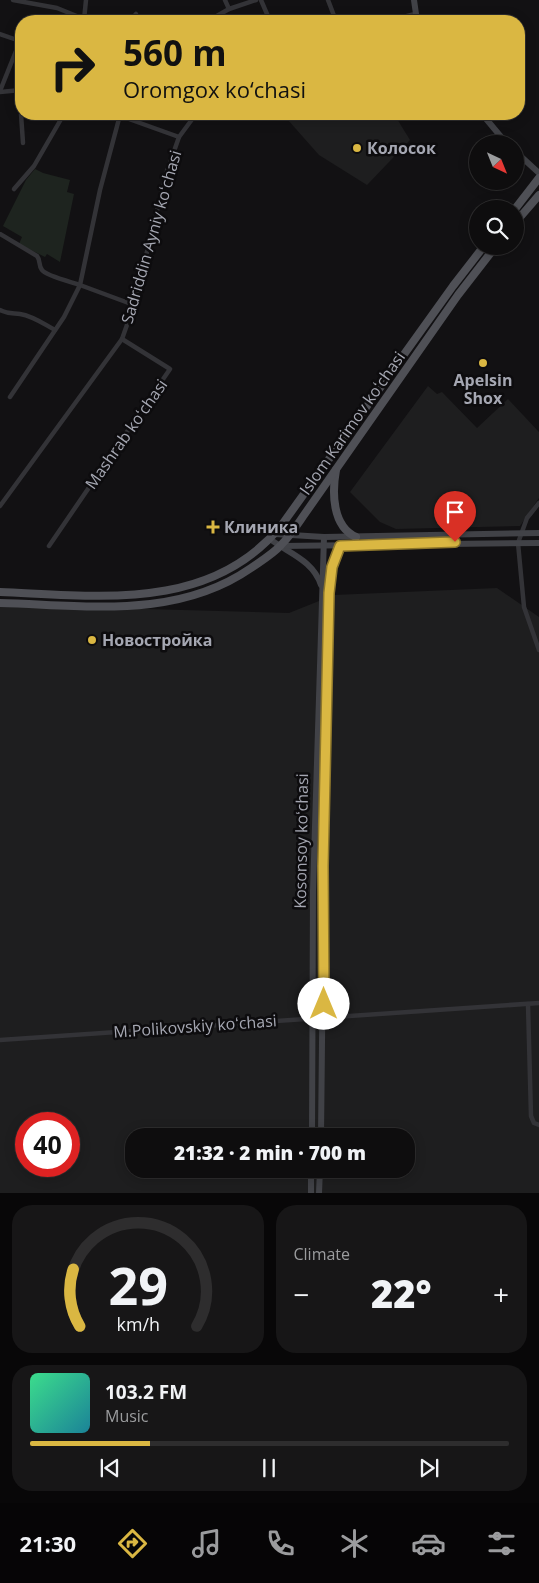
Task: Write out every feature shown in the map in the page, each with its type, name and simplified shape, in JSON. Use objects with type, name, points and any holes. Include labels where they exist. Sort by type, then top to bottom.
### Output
[{"type":"main road","points":[[522,200],[539,178]]},
{"type":"main road","points":[[524,212],[539,195]]},
{"type":"main road","name":"Islom Karimov koʻchasi","points":[[0,592],[120,595],[160,592],[188,587],[214,577],[236,565],[272,536],[477,255]]},
{"type":"main road","name":"Islom Karimov koʻchasi","points":[[0,603],[132,606],[160,604],[191,598],[212,591],[238,577],[281,546],[458,295],[489,255]]},
{"type":"main road","points":[[337,466],[335,489],[338,518],[344,528],[356,536]]},
{"type":"street","points":[[14,0],[57,8],[73,15]]},
{"type":"street","points":[[84,15],[86,0]]},
{"type":"street","points":[[225,0],[229,9]]},
{"type":"street","points":[[218,15],[229,9],[256,0]]},
{"type":"street","points":[[261,0],[267,15]]},
{"type":"street","points":[[328,0],[334,15]]},
{"type":"street","points":[[414,0],[416,15]]},
{"type":"street","points":[[0,34],[15,39]]},
{"type":"street","points":[[15,54],[0,92],[15,91]]},
{"type":"street","points":[[22,120],[23,143]]},
{"type":"street","points":[[14,190],[34,166],[61,120]]},
{"type":"street","points":[[10,397],[64,317],[80,285],[117,120]]},
{"type":"street","points":[[134,120],[179,137]]},
{"type":"street","name":"Sadriddin Ayniy koʻchasi","points":[[0,506],[122,338],[134,305],[166,174],[179,137],[192,120]]},
{"type":"street","points":[[487,120],[500,135]]},
{"type":"street","points":[[524,159],[539,173]]},
{"type":"street","points":[[0,244],[2,236],[37,256],[44,273],[134,305]]},
{"type":"street","points":[[0,310],[30,317],[55,330]]},
{"type":"street","name":"Mashrab koʻchasi","points":[[49,546],[170,369],[122,338]]},
{"type":"street","points":[[539,503],[528,518],[518,543],[524,607],[539,650]]},
{"type":"street","points":[[272,536],[324,537],[539,533]]},
{"type":"street","points":[[272,536],[281,546],[313,569],[322,588]]},
{"type":"street","name":"Kosonsoy koʻchasi","points":[[312,1128],[313,891],[324,537]]},
{"type":"street","points":[[281,546],[539,542]]},
{"type":"street","name":"Kosonsoy koʻchasi","points":[[321,1128],[324,1016],[323,866],[328,602],[330,576],[340,546]]},
{"type":"street","name":"M.Polikovskiy koʻchasi","points":[[0,1040],[324,1016],[539,1003]]},
{"type":"street","points":[[528,1004],[531,1116],[534,1123],[539,1124]]},
{"type":"street","points":[[311,1178],[311,1193]]},
{"type":"street","points":[[320,1178],[320,1193]]},
{"type":"shaded area","name":"Колосок","points":[[288,120],[398,120],[410,140],[367,185],[319,155]]},
{"type":"shaded area","points":[[35,169],[70,180],[67,192],[74,194],[60,262],[47,254],[45,257],[19,244],[22,237],[3,226],[26,180]]},
{"type":"shaded area","points":[[428,386],[437,394],[442,392],[477,428],[508,399],[539,432],[539,498],[520,526],[396,529],[380,522],[350,492]]},
{"type":"shaded area","points":[[497,588],[539,617],[539,1193],[0,1193],[0,605],[289,613],[334,595]]},
{"type":"place","name":"Колосок","points":[[357,148]]},
{"type":"place","name":"Apelsin Shox","points":[[483,363]]},
{"type":"place","name":"Клиника","points":[[213,527]]},
{"type":"place","name":"Новостройка","points":[[92,640]]},
{"type":"route","points":[[324,1004],[323,866],[326,686],[329,593],[332,567],[340,546],[455,542]]}]
